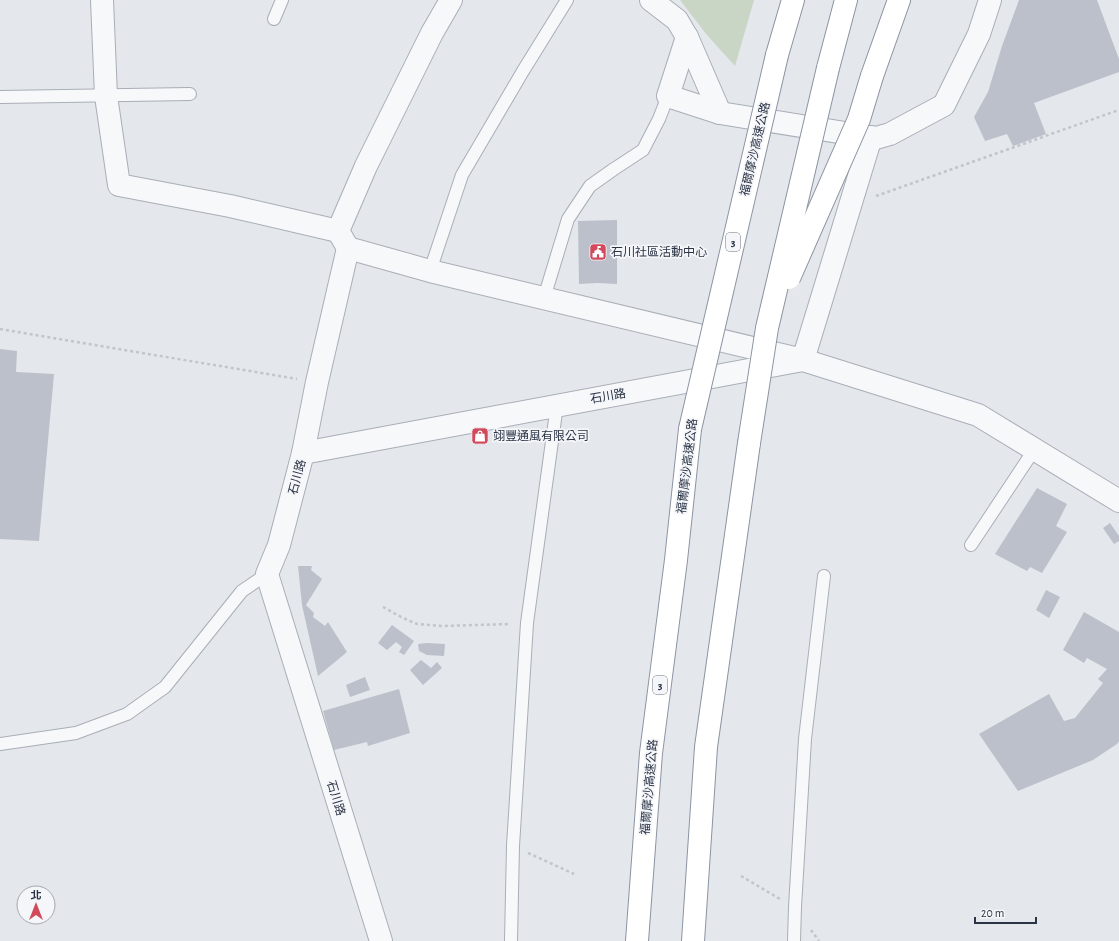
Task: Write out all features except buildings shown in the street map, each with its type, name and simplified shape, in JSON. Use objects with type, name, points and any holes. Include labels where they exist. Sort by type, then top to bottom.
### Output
[{"type":"highway","name":"福爾摩沙高速公路","points":[[637,941],[651,753],[676,560],[690,429],[777,55],[793,0]]},
{"type":"highway","points":[[693,941],[706,746],[749,443],[767,328],[828,68],[846,0]]},
{"type":"highway","points":[[767,328],[859,119],[872,76],[899,0]]},
{"type":"street","points":[[102,0],[106,96],[118,185],[230,206],[343,239],[430,271],[803,360],[978,415],[1119,501]]},
{"type":"street","points":[[303,452],[318,382],[343,239],[366,166],[432,33],[451,0]]},
{"type":"street","points":[[651,0],[678,20],[687,36],[720,113]]},
{"type":"street","points":[[687,36],[668,96],[720,113],[876,138],[890,134],[944,105],[979,34],[990,0]]},
{"type":"street","points":[[803,360],[871,137]]},
{"type":"street","name":"石川路","points":[[381,941],[267,574],[279,545],[303,452],[803,360]]},
{"type":"lane","points":[[274,19],[282,0]]},
{"type":"lane","points":[[430,271],[462,175],[523,71],[567,0]]},
{"type":"lane","points":[[0,97],[190,94]]},
{"type":"lane","points":[[544,298],[568,219],[590,186],[643,150],[659,119],[668,96]]},
{"type":"lane","points":[[511,941],[513,846],[527,624],[557,405]]},
{"type":"lane","points":[[971,545],[1034,450]]},
{"type":"lane","points":[[0,744],[76,733],[127,714],[165,686],[242,591],[267,574]]},
{"type":"lane","points":[[794,941],[805,740],[824,576]]},
{"type":"path","points":[[851,204],[1119,110]]},
{"type":"path","points":[[0,329],[318,382]]},
{"type":"path","points":[[383,607],[417,624],[442,626],[527,624]]},
{"type":"path","points":[[513,846],[574,874]]},
{"type":"green space","points":[[680,0],[754,0],[735,66],[707,35]]},
{"type":"place","name":"石川社區活動中心","points":[[598,252]]},
{"type":"place","name":"翊豐通風有限公司","points":[[480,436]]}]
